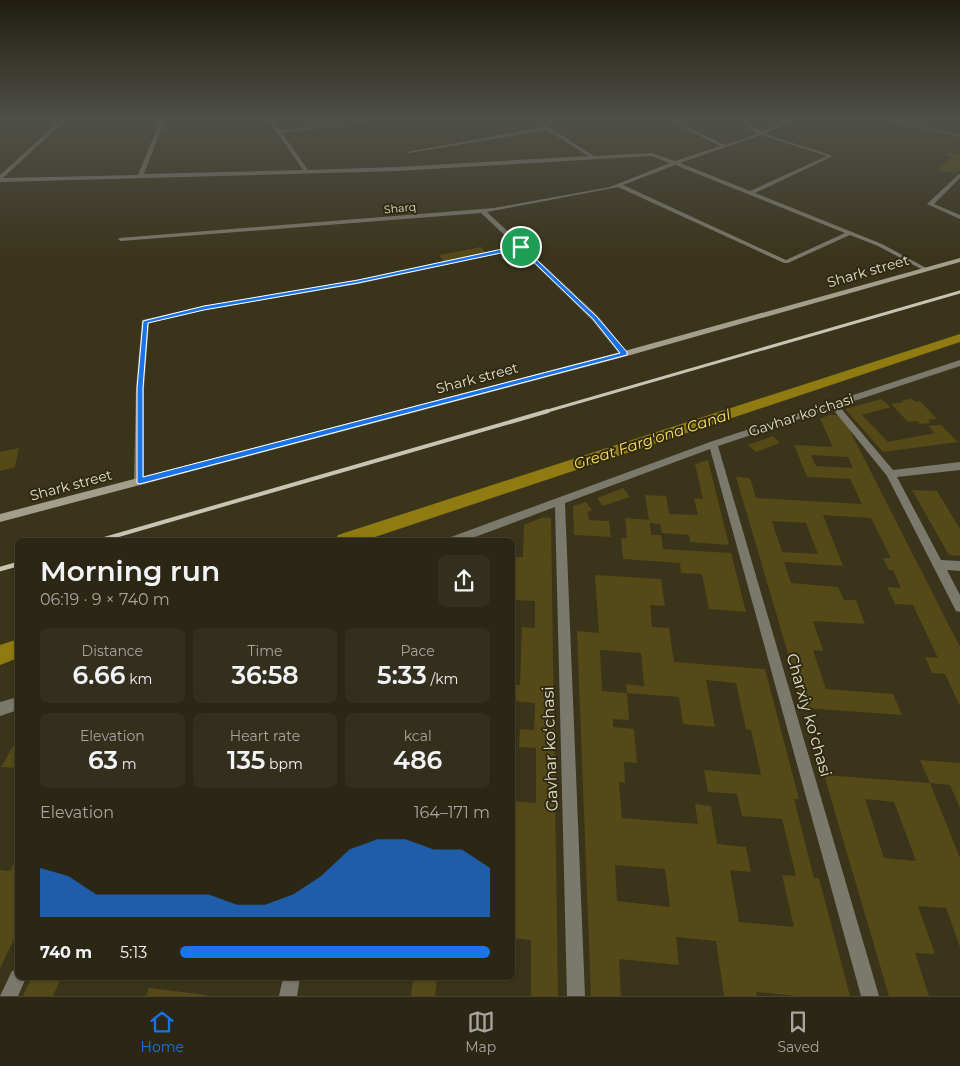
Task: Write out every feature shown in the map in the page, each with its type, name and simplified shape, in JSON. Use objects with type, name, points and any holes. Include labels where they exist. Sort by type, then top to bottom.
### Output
[{"type":"main road","name":"Shark street","points":[[0,518],[624,354],[960,260]]},
{"type":"street","points":[[0,179],[14,165]]},
{"type":"street","points":[[140,177],[144,165]]},
{"type":"street","points":[[303,165],[308,172]]},
{"type":"street","points":[[0,179],[397,170],[471,165]]},
{"type":"street","name":"Sharq","points":[[121,238],[482,211],[601,190],[669,165]]},
{"type":"street","points":[[681,165],[880,245],[925,270]]},
{"type":"street","points":[[750,193],[810,165]]},
{"type":"street","points":[[960,175],[930,204],[960,217]]},
{"type":"street","points":[[618,185],[786,262],[850,233]]},
{"type":"street","points":[[482,211],[595,318],[624,354]]},
{"type":"street","points":[[140,481],[140,388],[145,322],[204,308],[358,282],[521,247]]},
{"type":"street","name":"Gavhar koʻchasi","points":[[461,538],[713,444],[960,363]]},
{"type":"street","points":[[834,405],[891,474],[960,607]]},
{"type":"street","name":"Charxiy koʻchasi","points":[[713,444],[870,996]]},
{"type":"street","points":[[891,474],[960,466]]},
{"type":"street","name":"Gavhar koʻchasi","points":[[560,502],[576,996]]},
{"type":"street","points":[[938,565],[960,566]]},
{"type":"street","points":[[0,709],[15,703]]},
{"type":"street","points":[[9,996],[17,980]]},
{"type":"street","points":[[288,996],[292,980]]},
{"type":"building","points":[[942,165],[960,165],[960,170],[955,174],[937,170]]},
{"type":"building","points":[[481,247],[487,254],[444,262],[439,255]]},
{"type":"building","points":[[881,399],[891,407],[862,415],[888,442],[935,433],[928,426],[941,425],[958,442],[883,452],[845,409]]},
{"type":"building","points":[[912,399],[915,402],[920,401],[937,419],[928,420],[931,423],[908,422],[891,404]]},
{"type":"building","points":[[829,415],[842,415],[960,647],[960,706],[945,674],[932,673],[925,657],[938,658],[913,605],[895,604],[887,587],[901,588],[893,570],[889,570],[883,558],[891,558],[871,518],[823,515],[843,566],[784,562],[791,583],[838,587],[844,600],[856,600],[865,624],[813,621],[823,651],[813,650],[826,689],[893,694],[902,715],[804,708],[736,477],[750,478],[756,498],[862,504],[850,479],[807,477],[794,445],[833,447],[820,419]],"holes":[[[811,455],[848,457],[853,468],[816,466]],[[772,521],[806,523],[818,554],[782,552]]]},
{"type":"building","points":[[773,436],[780,443],[756,452],[748,445]]},
{"type":"building","points":[[19,448],[15,467],[0,471],[0,452]]},
{"type":"building","points":[[708,460],[729,545],[690,542],[689,535],[662,533],[660,524],[650,523],[651,535],[661,535],[663,549],[731,553],[746,612],[709,609],[702,574],[681,573],[680,563],[623,559],[621,538],[627,538],[625,518],[649,520],[645,495],[666,496],[669,514],[698,515],[694,498],[703,499],[695,464]]},
{"type":"building","points":[[623,488],[630,497],[603,506],[597,498]]},
{"type":"building","points":[[912,490],[937,491],[960,529],[960,556],[949,555]]},
{"type":"building","points":[[586,502],[592,510],[588,512],[589,520],[609,521],[611,537],[574,535],[573,506]]},
{"type":"building","points":[[543,517],[551,518],[558,996],[531,996],[531,940],[515,938],[515,801],[536,803],[536,748],[519,747],[520,729],[534,730],[535,703],[515,701],[515,684],[520,685],[522,627],[535,628],[535,601],[515,600],[515,557],[523,557],[524,525]]},
{"type":"building","points":[[595,575],[661,579],[665,606],[650,605],[652,627],[669,628],[674,662],[765,669],[799,799],[794,799],[814,878],[819,878],[850,996],[796,996],[756,992],[757,996],[724,996],[716,941],[676,937],[679,965],[619,959],[621,996],[591,996],[577,631],[599,633]],"holes":[[[600,650],[641,653],[644,686],[626,684],[627,693],[602,691]],[[706,680],[736,683],[746,729],[751,730],[761,775],[704,770],[708,792],[737,794],[742,816],[782,819],[796,876],[782,875],[794,927],[739,922],[730,870],[751,872],[746,847],[717,844],[711,806],[695,804],[698,824],[622,818],[619,782],[625,783],[624,762],[637,763],[634,729],[613,727],[613,719],[629,720],[627,693],[679,697],[683,724],[715,727]],[[615,865],[665,869],[670,907],[617,901]]]},
{"type":"building","points":[[15,743],[15,768],[1,767]]},
{"type":"building","points":[[920,760],[960,763],[960,808],[950,785],[930,783]]},
{"type":"building","points":[[824,775],[930,783],[960,858],[960,947],[946,908],[918,906],[935,954],[915,953],[929,996],[889,996]],"holes":[[[865,799],[894,802],[916,861],[884,858]]]},
{"type":"building","points":[[15,862],[15,937],[0,968],[0,870],[10,871]]},
{"type":"building","points":[[30,980],[60,980],[53,996],[23,996]]},
{"type":"building","points":[[413,980],[437,980],[435,996],[411,996]]},
{"type":"building","points":[[149,988],[207,995],[207,996],[146,996]]},
{"type":"waterway","name":"Great Farg'ona Canal","points":[[350,538],[960,338]]},
{"type":"waterway","name":"Great Farg'ona Canal","points":[[0,655],[15,649]]},
{"type":"railway","points":[[544,412],[960,292]]},
{"type":"railway","points":[[108,538],[548,411]]},
{"type":"railway","points":[[0,569],[15,565]]},
{"type":"route","points":[[521,247],[595,318],[624,354],[140,481],[140,388],[145,322],[204,308],[358,282],[521,247]]}]
